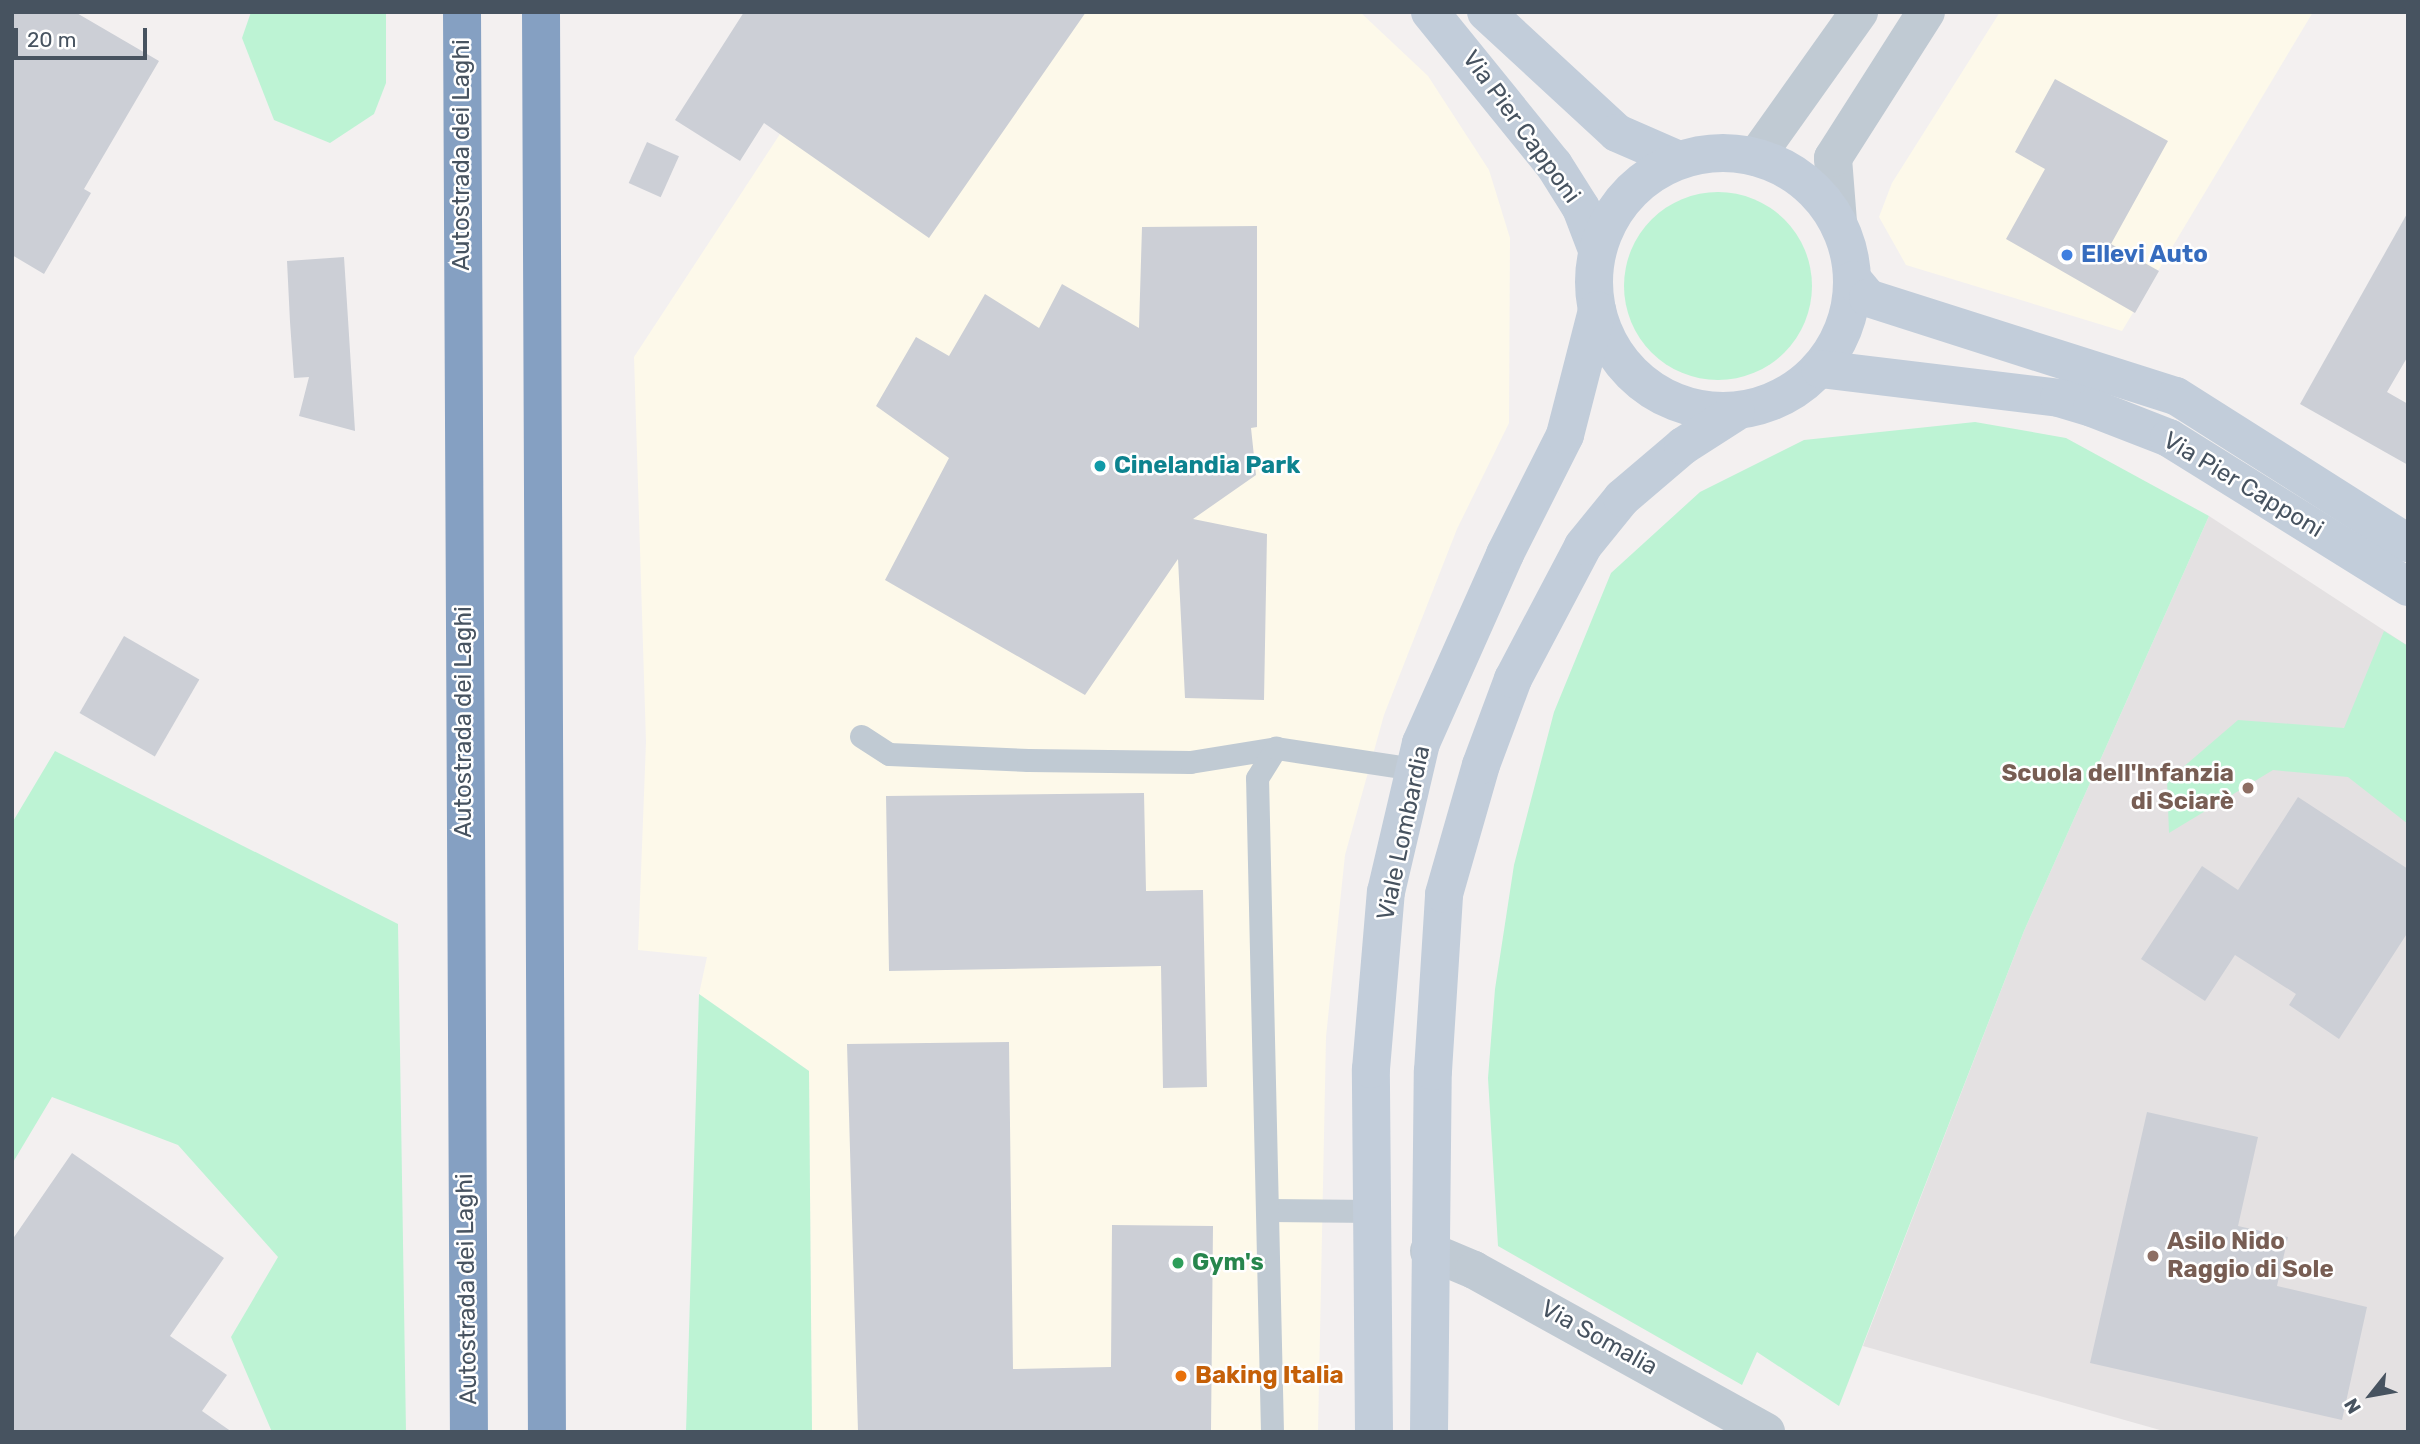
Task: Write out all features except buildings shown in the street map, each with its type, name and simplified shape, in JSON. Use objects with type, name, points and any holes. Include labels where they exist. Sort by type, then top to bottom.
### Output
[{"type":"highway","name":"Autostrada dei Laghi","points":[[462,12],[469,1432]]},
{"type":"highway","points":[[541,12],[547,1432]]},
{"type":"main road","name":"Via Pier Capponi","points":[[1430,12],[1554,165],[1581,208],[1597,250]]},
{"type":"main road","name":"Via Pier Capponi","points":[[1486,12],[1617,133],[1678,160]]},
{"type":"main road","points":[[1429,1432],[1429,1251],[1444,894],[1481,765],[1513,679],[1583,546],[1622,498],[1683,446],[1736,412],[1782,398],[1819,369],[1844,328],[1853,280],[1838,222],[1817,193],[1789,171],[1756,157],[1717,152],[1678,160],[1656,171],[1618,205],[1597,250],[1597,310],[1614,354],[1647,388],[1689,408],[1736,412]]},
{"type":"main road","name":"Via Pier Capponi","points":[[1853,280],[1868,298],[2176,396],[2408,543]]},
{"type":"main road","name":"Viale Lombardia","points":[[1374,1432],[1371,1069],[1386,891],[1415,769],[1505,554],[1565,435],[1597,310]]},
{"type":"main road","name":"Via Pier Capponi","points":[[1819,369],[2059,398],[2092,408],[2169,438],[2408,587]]},
{"type":"street","points":[[1756,157],[1859,12]]},
{"type":"street","points":[[1838,222],[1833,158],[1926,12]]},
{"type":"street","name":"Via Somalia","points":[[1429,1251],[1474,1270],[1766,1432]]},
{"type":"lane","points":[[861,736],[889,754],[1028,760],[1191,762],[1276,748],[1415,769]]},
{"type":"lane","points":[[1272,1432],[1257,778],[1276,748]]},
{"type":"lane","points":[[1267,1210],[1374,1212]]},
{"type":"shaded area","points":[[860,12],[1360,12],[1428,76],[1489,170],[1510,238],[1509,423],[1457,529],[1384,715],[1345,855],[1326,1037],[1318,1432],[812,1432],[809,1071],[699,994],[707,957],[638,950],[646,742],[634,357]]},
{"type":"shaded area","points":[[2000,12],[2313,12],[2122,331],[1906,265],[1879,217],[1892,183]]},
{"type":"shaded area","points":[[2209,516],[2408,646],[2408,1432],[2167,1432],[1863,1346],[2024,931]]},
{"type":"green space","points":[[251,12],[386,12],[386,83],[374,114],[330,143],[274,120],[242,38]]},
{"type":"green space","points":[[1718,192],[1754,199],[1784,220],[1805,250],[1812,286],[1805,322],[1784,352],[1754,373],[1718,380],[1682,373],[1652,352],[1631,322],[1624,286],[1631,250],[1652,220],[1682,199]]},
{"type":"green space","points":[[1975,422],[2066,438],[2209,516],[2024,931],[1839,1406],[1757,1352],[1742,1385],[1498,1246],[1488,1078],[1495,989],[1514,865],[1554,712],[1611,573],[1700,492],[1804,440]]},
{"type":"green space","points":[[2384,631],[2408,646],[2408,824],[2348,777],[2273,770],[2169,833],[2167,781],[2238,720],[2344,728]]},
{"type":"green space","points":[[55,751],[398,924],[406,1432],[272,1432],[231,1337],[278,1257],[178,1145],[52,1097],[12,1164],[12,823]]},
{"type":"green space","points":[[699,994],[809,1071],[812,1432],[686,1432]]},
{"type":"place","name":"Ellevi Auto","points":[[2067,255]]},
{"type":"place","name":"Cinelandia Park","points":[[1100,466]]},
{"type":"place","name":"Scuola dell'Infanzia di Sciarè","points":[[2248,788]]},
{"type":"place","name":"Asilo Nido Raggio di Sole","points":[[2153,1256]]},
{"type":"place","name":"Gym's","points":[[1178,1263]]},
{"type":"place","name":"Baking Italia","points":[[1181,1376]]}]
